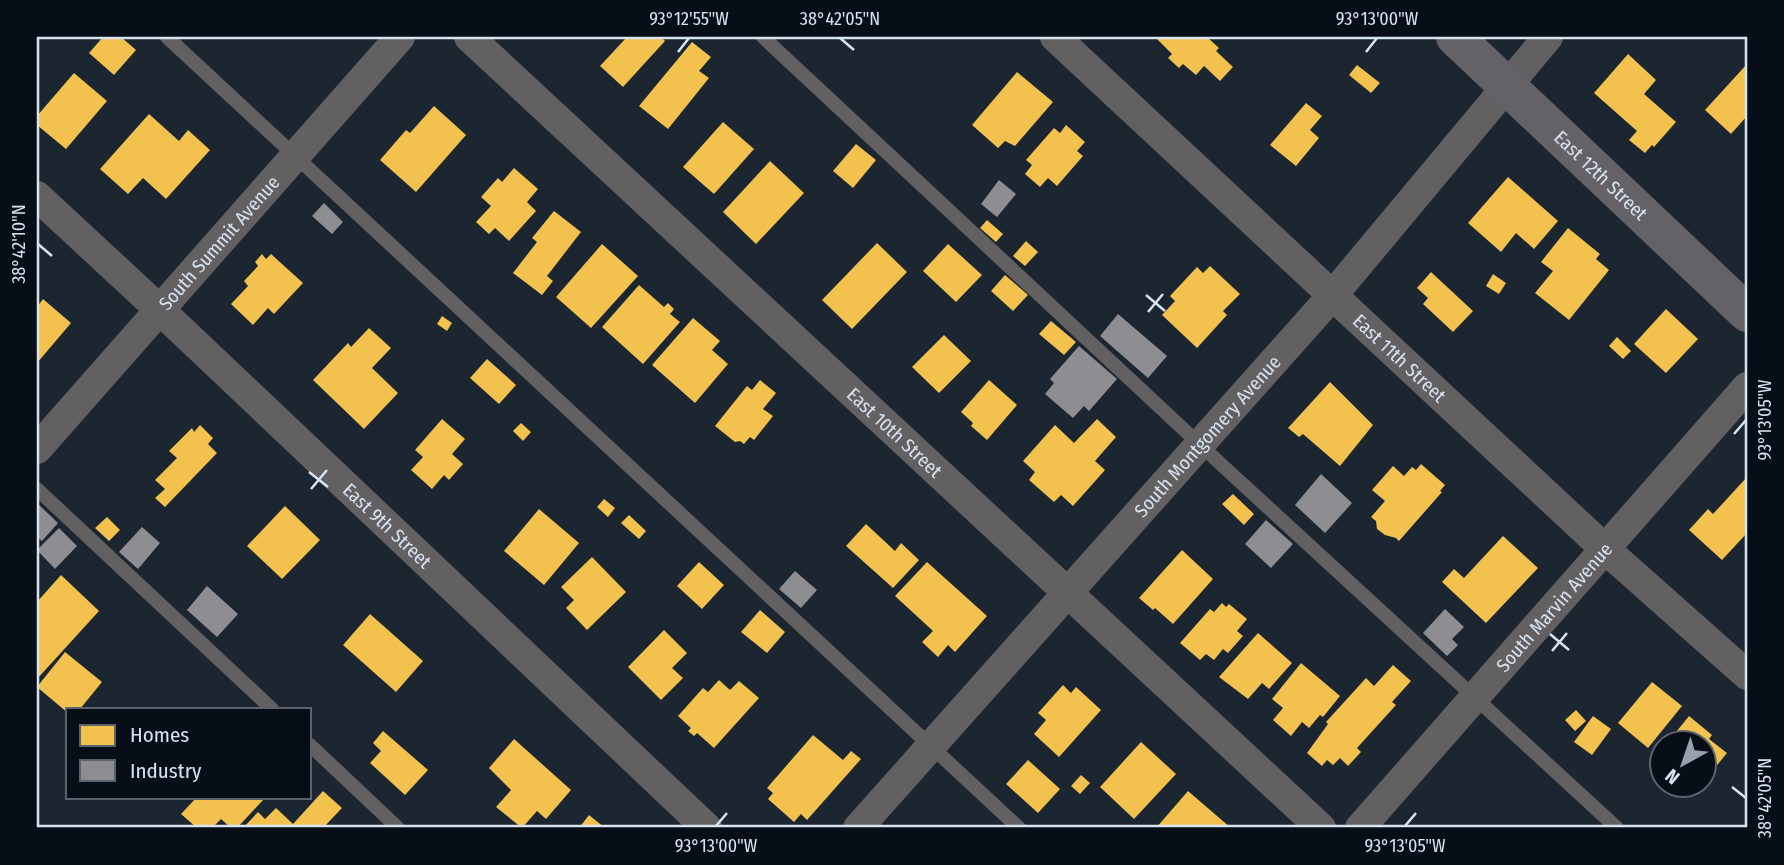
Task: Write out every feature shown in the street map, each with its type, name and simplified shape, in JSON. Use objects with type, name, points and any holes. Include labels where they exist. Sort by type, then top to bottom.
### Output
[{"type":"street","name":"South Summit Avenue","points":[[37,449],[400,37]]},
{"type":"street","name":"East 10th Street","points":[[468,37],[1321,828]]},
{"type":"street","name":"East 11th Street","points":[[1055,37],[1605,550],[1747,676]]},
{"type":"street","name":"East 12th Street","points":[[1454,37],[1747,313]]},
{"type":"street","name":"South Montgomery Avenue","points":[[858,828],[1332,296],[1548,37]]},
{"type":"street","name":"East 9th Street","points":[[37,196],[707,828]]},
{"type":"street","name":"South Marvin Avenue","points":[[1360,828],[1747,387]]},
{"type":"lane","points":[[167,37],[1019,828]]},
{"type":"lane","points":[[763,37],[1475,700],[1617,828]]},
{"type":"lane","points":[[37,489],[271,708]]},
{"type":"lane","points":[[312,746],[398,828]]},
{"type":"building: Homes","points":[[103,37],[121,37],[136,50],[114,75],[89,53]]},
{"type":"building: Homes","points":[[627,37],[661,37],[665,41],[623,87],[600,66]]},
{"type":"building: Homes","points":[[1155,37],[1207,37],[1219,48],[1216,51],[1233,67],[1220,81],[1204,66],[1196,75],[1183,64],[1179,68],[1168,58],[1172,54]]},
{"type":"building: Homes","points":[[692,42],[711,57],[699,71],[709,78],[668,129],[639,106]]},
{"type":"building: Homes","points":[[1628,54],[1656,80],[1644,94],[1676,122],[1654,147],[1652,145],[1645,153],[1629,140],[1637,131],[1594,93]]},
{"type":"building: Homes","points":[[1747,64],[1747,116],[1731,134],[1705,110]]},
{"type":"building: Homes","points":[[1357,65],[1380,83],[1371,93],[1349,75]]},
{"type":"building: Homes","points":[[1017,72],[1053,102],[1015,146],[1005,141],[998,148],[972,125]]},
{"type":"building: Homes","points":[[74,73],[107,101],[66,149],[37,125],[37,116]]},
{"type":"building: Homes","points":[[1306,103],[1322,116],[1310,130],[1319,138],[1296,166],[1270,145]]},
{"type":"building: Homes","points":[[434,106],[466,135],[416,192],[380,160],[406,130],[410,133]]},
{"type":"building: Homes","points":[[149,114],[179,141],[188,130],[210,150],[166,199],[143,178],[128,194],[100,169]]},
{"type":"building: Homes","points":[[723,122],[754,149],[714,194],[683,167]]},
{"type":"building: Homes","points":[[1066,125],[1085,142],[1077,151],[1083,156],[1057,186],[1048,178],[1040,187],[1025,174],[1032,165],[1026,160],[1054,128],[1060,133]]},
{"type":"building: Homes","points":[[856,144],[876,160],[853,188],[833,171]]},
{"type":"building: Homes","points":[[770,161],[804,193],[756,244],[723,212]]},
{"type":"building: Homes","points":[[514,168],[538,189],[527,202],[536,211],[509,241],[495,228],[489,234],[476,222],[491,206],[481,197],[498,178],[502,182]]},
{"type":"building: Homes","points":[[1508,177],[1558,221],[1534,249],[1516,233],[1501,252],[1468,223]]},
{"type":"building: Homes","points":[[554,211],[581,232],[547,276],[553,281],[542,295],[513,273],[537,242],[532,238]]},
{"type":"building: Homes","points":[[987,220],[1003,234],[996,242],[980,228]]},
{"type":"building: Homes","points":[[1568,228],[1600,254],[1596,259],[1609,270],[1569,320],[1535,293],[1553,271],[1541,262]]},
{"type":"building: Homes","points":[[1026,241],[1038,252],[1025,266],[1013,256]]},
{"type":"building: Homes","points":[[877,243],[907,272],[852,329],[822,300]]},
{"type":"building: Homes","points":[[602,244],[638,276],[591,328],[556,297]]},
{"type":"building: Homes","points":[[948,244],[982,275],[956,302],[923,271]]},
{"type":"building: Homes","points":[[262,254],[266,259],[271,254],[303,283],[274,314],[268,308],[253,325],[231,304],[248,286],[244,281],[258,266],[255,262]]},
{"type":"building: Homes","points":[[1210,266],[1240,294],[1223,311],[1227,315],[1197,348],[1162,315],[1175,301],[1170,296],[1197,267],[1203,273]]},
{"type":"building: Homes","points":[[1431,272],[1473,311],[1453,332],[1423,304],[1428,298],[1417,288]]},
{"type":"building: Homes","points":[[1493,274],[1506,283],[1499,294],[1486,286]]},
{"type":"building: Homes","points":[[1005,275],[1028,295],[1013,311],[991,291]]},
{"type":"building: Homes","points":[[639,285],[664,307],[668,303],[674,309],[670,314],[680,322],[643,364],[602,327]]},
{"type":"building: Homes","points":[[43,299],[71,323],[37,363],[37,307]]},
{"type":"building: Homes","points":[[1666,309],[1698,339],[1666,373],[1634,344]]},
{"type":"building: Homes","points":[[442,316],[452,323],[447,331],[437,324]]},
{"type":"building: Homes","points":[[693,318],[720,341],[712,350],[728,364],[695,403],[652,365]]},
{"type":"building: Homes","points":[[1051,321],[1076,342],[1064,355],[1039,334]]},
{"type":"building: Homes","points":[[369,328],[391,348],[372,368],[398,393],[364,429],[313,380],[348,343],[351,347]]},
{"type":"building: Homes","points":[[944,335],[971,361],[939,393],[912,367]]},
{"type":"building: Homes","points":[[1617,337],[1631,351],[1623,359],[1609,346]]},
{"type":"building: Homes","points":[[487,359],[516,385],[499,404],[470,378]]},
{"type":"building: Homes","points":[[760,380],[776,393],[763,409],[773,416],[754,440],[750,437],[744,444],[735,442],[715,426],[747,386],[752,390]]},
{"type":"building: Homes","points":[[989,380],[1017,405],[987,440],[971,426],[973,423],[961,412]]},
{"type":"building: Homes","points":[[1330,382],[1373,425],[1340,466],[1303,434],[1299,437],[1288,428]]},
{"type":"building: Homes","points":[[442,419],[465,439],[452,454],[463,464],[449,480],[444,475],[432,489],[411,470],[423,457],[415,450]]},
{"type":"building: Homes","points":[[1097,419],[1116,437],[1095,461],[1105,470],[1073,506],[1061,495],[1054,502],[1029,480],[1035,472],[1023,461],[1055,425],[1074,443]]},
{"type":"building: Homes","points":[[521,423],[531,432],[523,441],[513,431]]},
{"type":"building: Homes","points":[[200,425],[213,438],[208,444],[217,453],[165,507],[155,498],[165,489],[155,480],[177,458],[169,451],[192,428],[194,432]]},
{"type":"building: Homes","points":[[1421,464],[1445,485],[1440,491],[1442,492],[1399,541],[1377,529],[1376,521],[1371,517],[1385,501],[1372,490],[1393,466],[1404,476],[1412,467],[1416,470]]},
{"type":"building: Homes","points":[[1747,477],[1747,533],[1722,560],[1689,530],[1708,509],[1713,514]]},
{"type":"building: Homes","points":[[1233,494],[1254,514],[1244,525],[1222,504]]},
{"type":"building: Homes","points":[[604,499],[615,508],[608,517],[597,507]]},
{"type":"building: Homes","points":[[285,506],[320,540],[282,579],[247,546]]},
{"type":"building: Homes","points":[[539,509],[579,543],[544,585],[504,551]]},
{"type":"building: Homes","points":[[629,515],[646,531],[639,539],[621,523]]},
{"type":"building: Homes","points":[[107,517],[120,530],[109,541],[95,528]]},
{"type":"building: Homes","points":[[866,524],[895,551],[901,543],[919,560],[893,588],[846,546]]},
{"type":"building: Homes","points":[[1503,536],[1538,568],[1486,623],[1442,582],[1454,569],[1464,578]]},
{"type":"building: Homes","points":[[1182,550],[1213,579],[1173,624],[1139,598]]},
{"type":"building: Homes","points":[[592,557],[626,592],[587,630],[566,608],[574,600],[561,587]]},
{"type":"building: Homes","points":[[699,562],[724,585],[702,609],[677,586]]},
{"type":"building: Homes","points":[[927,562],[987,616],[955,652],[948,645],[938,657],[922,642],[933,631],[895,596]]},
{"type":"building: Homes","points":[[61,575],[99,611],[37,679],[37,602]]},
{"type":"building: Homes","points":[[1222,603],[1226,607],[1229,604],[1247,619],[1237,631],[1243,636],[1228,653],[1223,649],[1214,660],[1206,654],[1200,660],[1180,643],[1210,609],[1214,612]]},
{"type":"building: Homes","points":[[760,610],[785,632],[767,653],[741,632]]},
{"type":"building: Homes","points":[[370,614],[423,661],[396,692],[343,645]]},
{"type":"building: Homes","points":[[664,630],[687,653],[672,668],[683,678],[661,700],[628,667]]},
{"type":"building: Homes","points":[[1258,633],[1292,663],[1269,689],[1262,683],[1248,699],[1219,677]]},
{"type":"building: Homes","points":[[65,652],[102,682],[81,708],[66,708],[66,711],[37,687]]},
{"type":"building: Homes","points":[[1301,663],[1340,696],[1323,717],[1320,715],[1309,728],[1302,722],[1291,736],[1273,720],[1283,708],[1272,699]]},
{"type":"building: Homes","points":[[1393,665],[1411,681],[1392,702],[1396,705],[1357,748],[1361,752],[1348,766],[1340,758],[1333,765],[1327,760],[1322,766],[1307,753],[1328,724],[1326,722],[1366,678],[1374,686]]},
{"type":"building: Homes","points":[[719,680],[730,690],[739,681],[759,698],[714,748],[697,733],[694,736],[688,731],[691,728],[678,716],[703,688],[708,692]]},
{"type":"building: Homes","points":[[1652,682],[1682,706],[1664,728],[1648,728],[1648,748],[1618,723]]},
{"type":"building: Homes","points":[[1063,685],[1071,693],[1076,687],[1101,710],[1059,757],[1034,734],[1046,720],[1038,713]]},
{"type":"building: Homes","points":[[1576,710],[1586,721],[1575,731],[1565,720]]},
{"type":"building: Homes","points":[[1593,716],[1611,729],[1592,755],[1574,742]]},
{"type":"building: Homes","points":[[1689,716],[1704,728],[1679,728]]},
{"type":"building: Homes","points":[[383,731],[428,770],[405,795],[370,763],[381,751],[373,743]]},
{"type":"building: Homes","points":[[813,735],[843,760],[851,751],[861,759],[807,820],[801,814],[794,822],[768,799],[773,793],[767,788]]},
{"type":"building: Homes","points":[[514,739],[571,790],[546,819],[537,811],[522,828],[496,807],[511,790],[489,768]]},
{"type":"building: Homes","points":[[1141,742],[1176,774],[1134,819],[1100,787]]},
{"type":"building: Homes","points":[[1718,746],[1727,753],[1718,764]]},
{"type":"building: Homes","points":[[1028,760],[1060,789],[1038,813],[1006,784]]},
{"type":"building: Homes","points":[[1081,775],[1090,783],[1080,794],[1071,786]]},
{"type":"building: Homes","points":[[323,791],[342,808],[323,828],[243,828],[258,812],[265,819],[276,808],[293,824]]},
{"type":"building: Homes","points":[[1188,791],[1231,828],[1156,828]]},
{"type":"building: Homes","points":[[196,798],[264,799],[237,828],[231,828],[221,819],[212,828],[197,828],[181,814]]},
{"type":"building: Homes","points":[[589,815],[605,828],[579,828]]},
{"type":"building: Industry","points":[[999,180],[1016,194],[997,217],[981,204]]},
{"type":"building: Industry","points":[[324,203],[343,222],[332,234],[312,216]]},
{"type":"building: Industry","points":[[1118,314],[1167,356],[1148,378],[1100,336]]},
{"type":"building: Industry","points":[[1079,346],[1117,379],[1089,411],[1084,406],[1073,418],[1045,394],[1054,383],[1050,379]]},
{"type":"building: Industry","points":[[1321,474],[1352,503],[1325,533],[1295,505]]},
{"type":"building: Industry","points":[[37,503],[58,523],[42,541],[37,537]]},
{"type":"building: Industry","points":[[1266,520],[1293,544],[1271,568],[1245,544]]},
{"type":"building: Industry","points":[[142,527],[160,543],[138,569],[119,552]]},
{"type":"building: Industry","points":[[59,528],[77,546],[55,569],[37,550]]},
{"type":"building: Industry","points":[[795,571],[817,590],[801,608],[779,589]]},
{"type":"building: Industry","points":[[207,586],[238,614],[217,637],[187,610]]},
{"type":"building: Industry","points":[[1445,609],[1464,627],[1452,639],[1458,645],[1447,656],[1423,633]]}]
